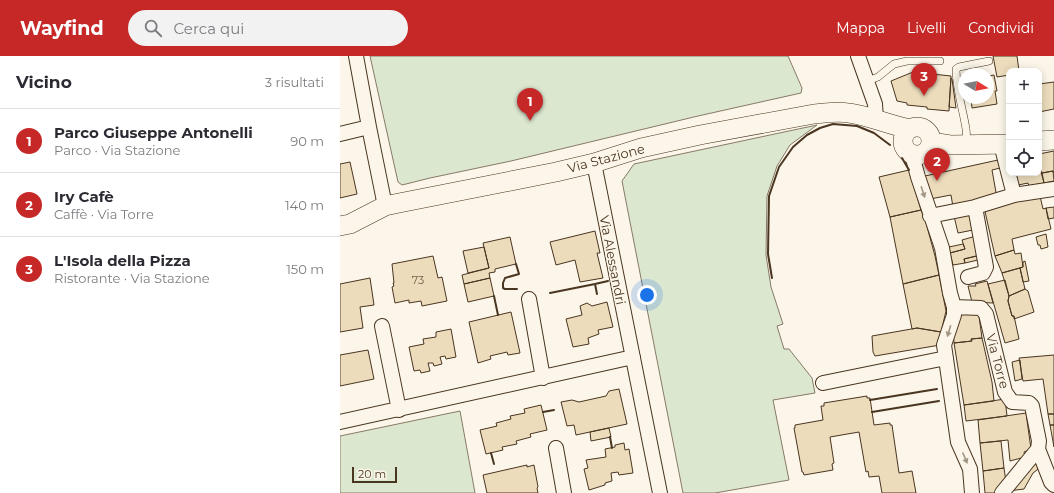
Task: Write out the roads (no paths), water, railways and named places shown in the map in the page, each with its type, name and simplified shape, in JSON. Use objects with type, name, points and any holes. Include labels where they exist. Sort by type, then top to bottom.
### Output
[{"type":"street","points":[[356,56],[385,206]]},
{"type":"street","points":[[858,56],[875,104],[876,120]]},
{"type":"street","name":"Via Stazione","points":[[340,226],[350,224],[385,206],[556,172],[594,163],[642,148],[700,134],[830,112],[848,113],[894,126],[922,144],[1006,144],[1003,152],[1006,164]]},
{"type":"street","points":[[340,134],[369,128]]},
{"type":"street","points":[[1042,141],[1054,140]]},
{"type":"street","points":[[922,144],[918,176],[930,216],[942,248],[954,307],[954,315],[944,345],[958,442],[970,470],[972,493]]},
{"type":"street","name":"Via Alessandri","points":[[594,163],[660,493]]},
{"type":"street","name":"Via Stazione","points":[[1009,176],[1014,196]]},
{"type":"street","points":[[930,216],[975,207],[1014,196],[1054,189]]},
{"type":"street","points":[[968,277],[983,273],[986,267],[975,207]]},
{"type":"street","points":[[529,299],[543,378]]},
{"type":"street","name":"Via Torre","points":[[954,307],[981,308],[986,314],[1005,392],[1012,402],[1029,403],[1032,406],[1039,442],[1038,449],[1054,485]]},
{"type":"street","points":[[382,326],[399,410]]},
{"type":"street","points":[[340,422],[633,357]]},
{"type":"street","points":[[823,383],[946,358]]},
{"type":"street","points":[[556,448],[564,493]]},
{"type":"street","points":[[1002,493],[1038,449]]},
{"type":"lane","points":[[867,81],[878,77],[894,64],[906,61],[940,61]]},
{"type":"lane","points":[[966,145],[966,130],[956,69],[959,67],[990,61]]},
{"type":"place","name":"L'Isola della Pizza","points":[[924,96]]},
{"type":"place","name":"Parco Giuseppe Antonelli","points":[[530,121]]},
{"type":"place","name":"Iry Cafè","points":[[937,181]]}]
